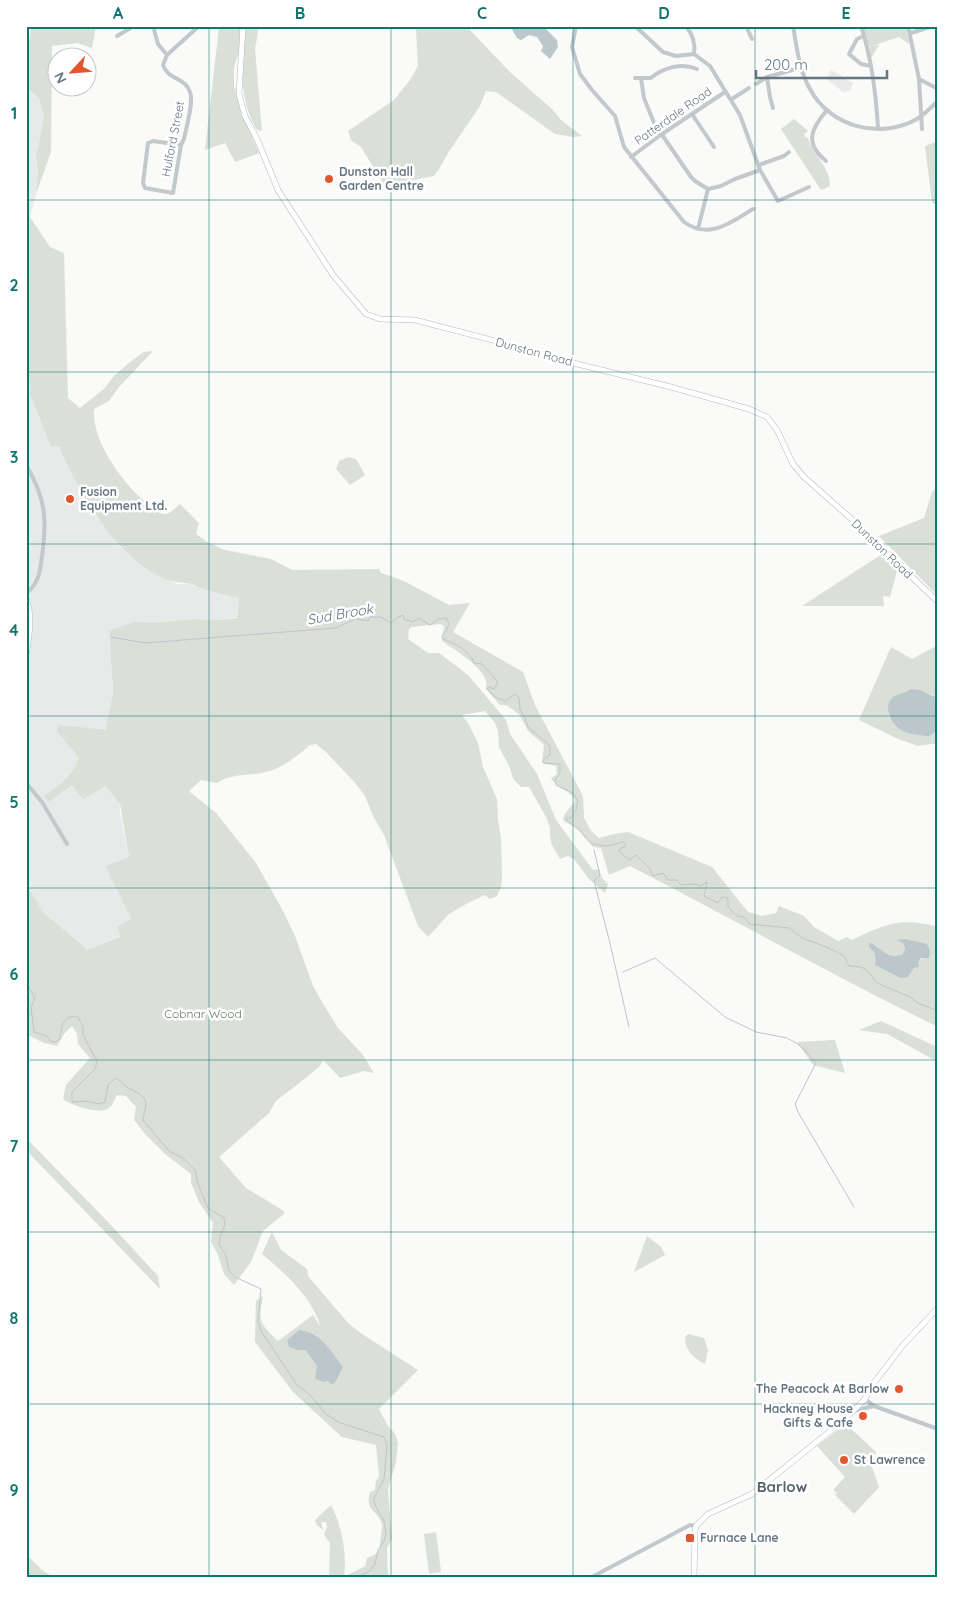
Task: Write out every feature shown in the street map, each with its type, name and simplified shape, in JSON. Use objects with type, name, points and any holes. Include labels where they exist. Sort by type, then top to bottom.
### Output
[{"type":"main road","name":"Dunston Road","points":[[243,26],[239,94],[245,116],[258,139],[278,190],[333,275],[366,314],[380,319],[415,320],[599,370],[671,387],[749,409],[767,418],[777,430],[794,464],[804,477],[856,523],[938,602]]},
{"type":"main road","points":[[26,596],[30,624],[26,656]]},
{"type":"main road","points":[[694,1578],[696,1526],[708,1514],[752,1494],[844,1420],[865,1399],[904,1344],[938,1308]]},
{"type":"street","points":[[117,36],[134,26]]},
{"type":"street","points":[[153,26],[158,44],[167,55],[199,26]]},
{"type":"street","points":[[576,26],[572,40],[580,74],[616,116],[622,142],[679,216],[690,226],[709,231],[735,220],[752,208]]},
{"type":"street","points":[[635,26],[663,52],[676,56],[694,54],[710,66],[725,92],[732,99],[740,115],[759,167],[778,200],[809,187]]},
{"type":"street","points":[[686,26],[694,39],[694,54]]},
{"type":"street","points":[[746,26],[752,39]]},
{"type":"street","points":[[793,26],[800,68],[810,89],[818,102],[839,120],[851,125],[878,128],[901,125],[922,115],[938,101]]},
{"type":"street","points":[[860,26],[875,86],[878,128]]},
{"type":"street","points":[[908,26],[911,33],[919,80],[922,130]]},
{"type":"street","points":[[911,33],[933,26]]},
{"type":"street","points":[[864,36],[857,39],[850,54],[860,64],[871,66]]},
{"type":"street","name":"Hulford Street","points":[[167,55],[163,65],[167,74],[187,86],[191,94],[184,139],[181,145],[173,193],[146,189],[144,187],[148,145],[150,142],[153,140],[181,145]]},
{"type":"street","points":[[635,78],[651,78],[659,71],[673,67],[686,66],[697,69]]},
{"type":"street","points":[[756,84],[767,77],[800,68]]},
{"type":"street","points":[[767,77],[773,108]]},
{"type":"street","points":[[641,78],[647,109],[662,134],[691,177],[708,189],[722,186],[789,152]]},
{"type":"street","points":[[919,80],[938,89]]},
{"type":"street","points":[[732,99],[748,88]]},
{"type":"street","name":"Patterdale Road","points":[[632,157],[662,134],[725,92]]},
{"type":"street","points":[[826,161],[816,150],[811,140],[812,132],[828,110]]},
{"type":"street","points":[[692,114],[714,147]]},
{"type":"street","points":[[698,229],[708,189]]},
{"type":"street","points":[[26,466],[40,492],[46,528],[38,582],[26,596]]},
{"type":"street","points":[[26,783],[42,802],[67,844]]},
{"type":"street","points":[[865,1399],[874,1406],[938,1429]]},
{"type":"street","points":[[853,1411],[874,1406]]},
{"type":"street","points":[[590,1578],[690,1525],[696,1526]]},
{"type":"shaded area","points":[[510,26],[543,26],[557,40],[558,47],[550,59],[541,51],[543,46],[537,37],[529,35],[521,40],[517,38]]},
{"type":"shaded area","points":[[831,70],[853,83],[850,91],[843,92],[827,79]]},
{"type":"shaded area","points":[[26,87],[39,98],[44,117],[36,158],[38,174],[36,194],[30,217],[26,218]]},
{"type":"shaded area","points":[[26,366],[31,390],[29,393],[40,421],[59,446],[89,507],[121,548],[151,571],[177,584],[189,584],[239,598],[237,617],[222,620],[193,619],[151,623],[136,621],[109,631],[120,813],[129,857],[105,866],[131,919],[122,935],[88,950],[44,913],[26,884]]},
{"type":"shaded area","points":[[911,689],[920,690],[938,698],[938,730],[929,736],[901,730],[893,722],[888,712],[888,707],[893,697]]},
{"type":"shaded area","points":[[905,939],[927,944],[930,951],[929,958],[921,958],[918,963],[919,967],[914,968],[908,977],[900,978],[875,965],[875,955],[869,944],[871,943],[888,954],[896,956],[902,955],[905,949],[903,943],[896,940]]},
{"type":"shaded area","points":[[299,1330],[307,1331],[319,1338],[343,1367],[332,1385],[327,1381],[315,1379],[317,1366],[305,1350],[289,1347],[287,1340]]},
{"type":"green space","points":[[31,26],[96,26],[92,48],[77,43],[48,48],[48,98],[52,98],[51,152],[36,194],[38,174],[36,158],[44,117],[39,98],[26,87],[26,43],[30,38]]},
{"type":"green space","points":[[242,26],[239,51],[234,68],[234,86],[243,115],[259,153],[235,162],[225,143],[205,150],[219,27]]},
{"type":"green space","points":[[246,26],[259,26],[255,49],[262,131],[257,130],[251,118],[244,93],[242,66]]},
{"type":"green space","points":[[412,26],[466,26],[512,74],[552,109],[561,120],[582,136],[573,137],[555,134],[496,92],[486,91],[480,106],[434,176],[408,181],[390,194],[361,147],[351,140],[348,131],[394,100],[410,80],[418,66],[416,30]]},
{"type":"green space","points":[[862,26],[906,26],[909,44],[899,37],[872,46],[879,45],[871,58],[869,48],[871,47],[868,46]]},
{"type":"green space","points":[[794,119],[808,131],[804,134],[805,137],[808,138],[813,150],[825,167],[830,179],[830,186],[821,190],[781,129]]},
{"type":"green space","points":[[938,141],[938,207],[932,202],[925,146]]},
{"type":"green space","name":"Cobnar Wood","points":[[30,217],[50,247],[64,253],[68,398],[80,408],[104,389],[114,376],[130,362],[144,352],[153,351],[119,387],[109,401],[94,409],[98,435],[104,449],[121,476],[141,498],[162,514],[168,513],[180,504],[199,523],[196,534],[209,543],[225,550],[271,559],[292,570],[379,569],[381,573],[404,581],[449,605],[470,603],[453,632],[523,672],[535,705],[583,796],[584,818],[591,831],[599,838],[628,832],[712,867],[748,912],[762,916],[776,913],[779,906],[804,916],[814,927],[838,941],[847,937],[852,940],[884,926],[904,922],[938,927],[938,1027],[860,988],[630,866],[609,875],[601,848],[593,847],[576,827],[565,822],[563,819],[575,801],[570,794],[551,778],[557,774],[556,766],[542,763],[544,745],[528,731],[519,714],[506,705],[500,705],[486,689],[486,682],[479,670],[467,658],[442,641],[444,626],[440,624],[412,627],[409,629],[408,639],[428,653],[439,653],[468,675],[506,720],[510,734],[537,774],[556,820],[593,870],[599,869],[602,878],[608,884],[605,893],[589,879],[574,859],[568,856],[560,859],[552,845],[550,828],[546,817],[529,787],[521,787],[513,779],[510,768],[499,747],[498,731],[495,723],[485,711],[462,715],[478,743],[483,767],[497,799],[501,839],[501,887],[497,896],[490,899],[485,895],[449,914],[428,937],[418,926],[384,835],[373,816],[365,796],[326,752],[316,744],[310,745],[278,768],[260,773],[234,776],[217,783],[201,780],[189,791],[216,813],[256,863],[295,936],[313,986],[338,1028],[363,1055],[374,1073],[364,1071],[340,1078],[323,1060],[319,1067],[276,1101],[269,1113],[219,1157],[246,1188],[284,1211],[284,1214],[263,1231],[251,1262],[234,1285],[224,1274],[218,1255],[211,1242],[213,1223],[199,1202],[191,1183],[191,1174],[165,1154],[146,1135],[134,1120],[136,1107],[126,1096],[117,1095],[109,1108],[100,1111],[83,1108],[63,1099],[66,1085],[90,1058],[78,1044],[77,1034],[72,1026],[64,1034],[57,1046],[44,1043],[30,1036],[26,1040],[26,884],[44,913],[88,950],[121,936],[117,927],[131,919],[105,866],[129,857],[120,804],[106,786],[83,799],[72,785],[48,802],[44,796],[69,775],[79,758],[57,731],[59,725],[106,730],[113,693],[109,631],[136,621],[151,623],[193,619],[222,620],[237,618],[239,598],[205,590],[191,584],[165,579],[146,569],[115,540],[101,522],[78,485],[59,447],[51,446],[29,393],[31,390],[26,366],[26,218]],"holes":[[[898,940],[930,951],[917,963],[919,967],[914,968],[909,976],[900,978],[875,965],[876,957],[873,950],[877,946],[888,954],[894,956],[902,955],[905,949],[903,943]]]},
{"type":"green space","points":[[349,457],[356,459],[365,475],[350,485],[336,469],[339,461]]},
{"type":"green space","points":[[938,487],[938,596],[879,536],[924,518],[932,492]]},
{"type":"green space","points":[[882,554],[897,571],[890,597],[883,596],[884,606],[802,606]]},
{"type":"green space","points":[[938,645],[938,698],[931,694],[911,690],[895,696],[888,714],[897,726],[907,731],[935,733],[938,730],[938,743],[918,746],[896,738],[859,720],[891,647],[912,659]]},
{"type":"green space","points":[[881,1021],[935,1046],[938,1045],[938,1062],[887,1034],[859,1030]]},
{"type":"green space","points":[[835,1040],[845,1073],[813,1065],[797,1042]]},
{"type":"green space","points":[[26,1138],[158,1276],[160,1289],[26,1150]]},
{"type":"green space","points":[[272,1232],[281,1250],[307,1269],[308,1276],[348,1323],[418,1370],[379,1409],[388,1426],[395,1434],[398,1443],[396,1462],[388,1489],[392,1539],[387,1548],[388,1578],[329,1578],[330,1543],[324,1535],[327,1527],[326,1522],[321,1522],[323,1530],[317,1525],[315,1520],[331,1505],[343,1540],[345,1558],[344,1577],[365,1566],[367,1558],[376,1554],[380,1549],[382,1524],[379,1517],[371,1509],[369,1502],[370,1492],[375,1490],[376,1481],[379,1476],[376,1445],[342,1437],[293,1392],[255,1342],[256,1301],[263,1296],[262,1321],[267,1330],[278,1341],[313,1315],[321,1328],[312,1307],[298,1287],[262,1254]],"holes":[[[299,1330],[307,1331],[319,1338],[329,1348],[342,1367],[332,1385],[317,1373],[317,1366],[305,1350],[297,1350],[289,1346],[287,1340]]]},
{"type":"green space","points":[[647,1236],[661,1247],[665,1255],[634,1272]]},
{"type":"green space","points":[[688,1334],[704,1338],[708,1350],[705,1364],[688,1350],[685,1337]]},
{"type":"green space","points":[[846,1424],[876,1452],[870,1462],[879,1487],[854,1514],[835,1495],[837,1493],[833,1490],[845,1477],[817,1446]]},
{"type":"green space","points":[[436,1532],[441,1572],[429,1574],[424,1534]]},
{"type":"green space","points":[[26,1554],[41,1569],[54,1578],[26,1578]]},
{"type":"waterway","name":"Sud Brook","points":[[111,637],[145,643],[335,628],[356,619],[368,621],[370,617],[381,617],[391,623],[403,615],[404,619],[412,622],[419,618],[430,625],[439,619],[446,618],[449,623],[442,636],[443,639],[466,651],[474,663],[482,664],[498,682],[494,689],[487,688],[495,697],[505,701],[515,694],[519,698],[520,710],[528,727],[550,746],[550,755],[543,760],[544,763],[560,764],[560,773],[555,780],[556,785],[573,793],[578,801],[576,810],[571,818],[566,820],[578,829],[592,844],[607,846],[623,842],[626,845],[619,851],[629,860],[636,855],[650,869],[653,876],[663,873],[668,880],[677,880],[681,885],[695,884],[700,886],[707,882],[704,896],[718,903],[722,897],[728,898],[728,907],[737,916],[744,917],[750,924],[789,928],[802,938],[844,956],[849,966],[861,967],[867,970],[877,983],[938,1011]]},
{"type":"waterway","points":[[594,850],[600,875],[594,881],[629,1027]]},
{"type":"waterway","points":[[623,972],[655,958],[725,1017],[756,1032],[787,1038],[803,1048],[816,1063],[795,1104],[854,1207]]},
{"type":"waterway","points":[[26,983],[35,998],[31,1007],[34,1032],[47,1036],[50,1041],[55,1042],[60,1039],[62,1026],[66,1019],[78,1017],[83,1027],[83,1035],[97,1061],[95,1069],[72,1092],[72,1102],[87,1101],[99,1104],[105,1102],[108,1085],[115,1078],[144,1098],[146,1105],[143,1120],[169,1151],[183,1158],[195,1170],[198,1184],[208,1208],[224,1218],[225,1225],[219,1244],[226,1256],[229,1271],[235,1277],[261,1289],[258,1321],[261,1331],[297,1385],[309,1394],[326,1414],[338,1422],[384,1437],[387,1445],[384,1479],[374,1498],[374,1503],[384,1521],[386,1533],[384,1541],[378,1550],[375,1564],[370,1571],[355,1578]]},
{"type":"waterway","points":[[26,1015],[31,1015]]},
{"type":"place","name":"Dunston Hall Garden Centre","points":[[329,179]]},
{"type":"place","name":"Fusion Equipment Ltd.","points":[[70,499]]},
{"type":"place","name":"The Peacock At Barlow","points":[[899,1389]]},
{"type":"place","name":"Hackney House Gifts & Cafe","points":[[863,1416]]},
{"type":"place","name":"St Lawrence","points":[[844,1460]]},
{"type":"place","name":"Furnace Lane","points":[[690,1538]]},
{"type":"district","name":"Barlow","points":[[782,1487]]}]
